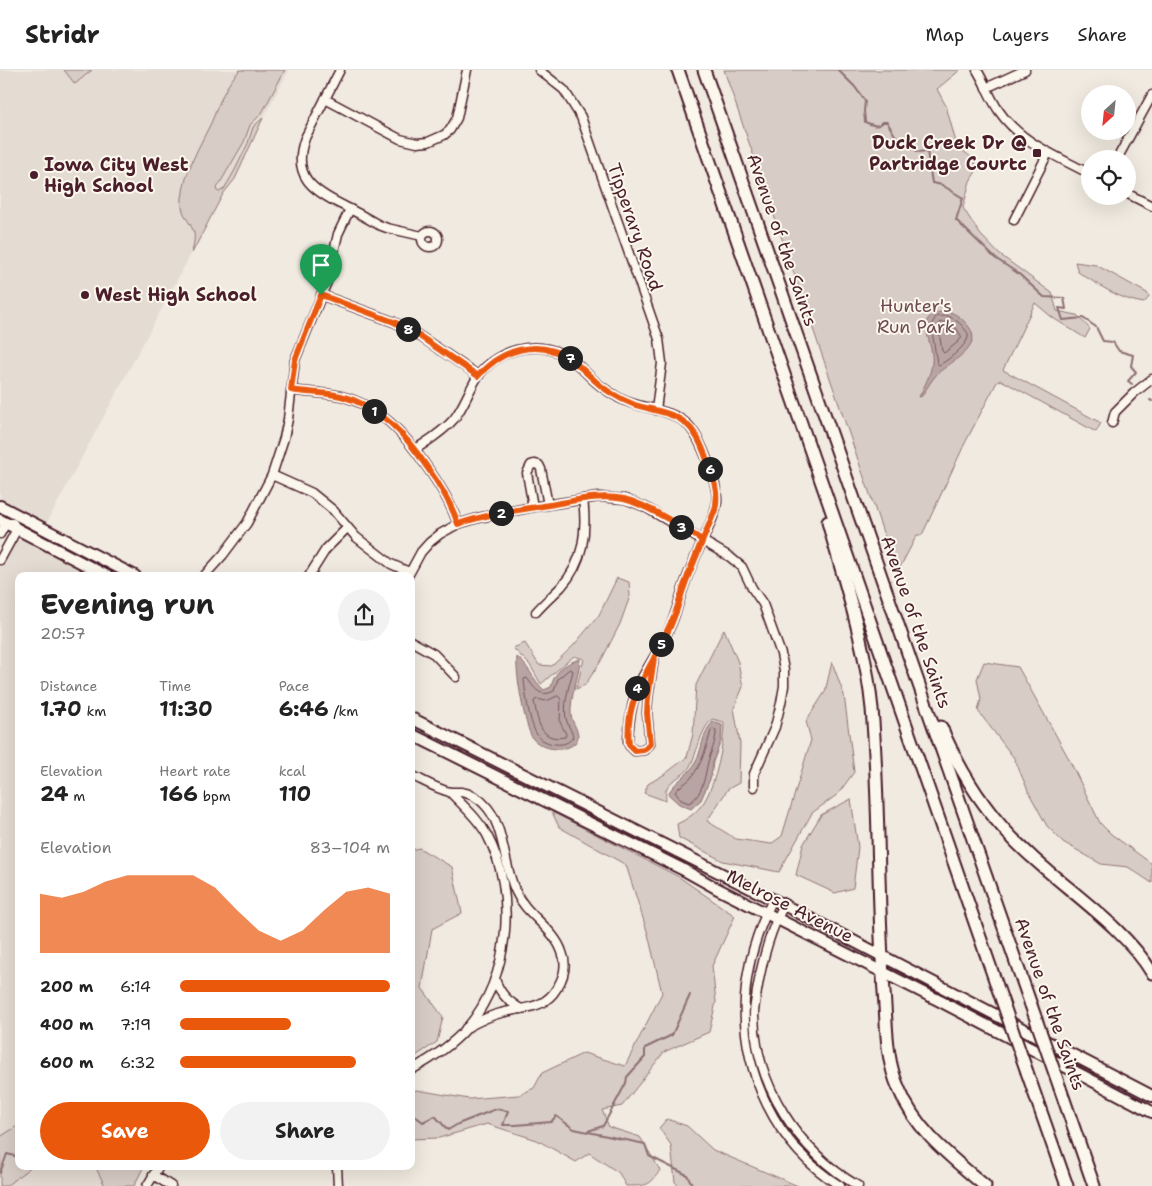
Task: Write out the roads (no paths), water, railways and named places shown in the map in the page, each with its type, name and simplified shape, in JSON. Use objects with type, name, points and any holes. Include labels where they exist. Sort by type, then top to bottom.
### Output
[{"type":"highway","points":[[678,70],[1067,1186]]},
{"type":"highway","name":"Avenue of the Saints","points":[[704,70],[1094,1186]]},
{"type":"highway","points":[[807,441],[860,638],[870,688],[882,956],[888,1051],[894,1078],[904,1100],[920,1125],[934,1142],[985,1186]]},
{"type":"highway","points":[[858,509],[936,713],[968,782],[990,813],[1015,842],[1119,932],[1142,958],[1152,973]]},
{"type":"main road","points":[[0,506],[127,572]]},
{"type":"main road","points":[[3,522],[99,572]]},
{"type":"main road","name":"Melrose Avenue","points":[[415,722],[784,905],[1152,1096]]},
{"type":"main road","name":"Melrose Avenue","points":[[415,736],[777,917],[1152,1112]]},
{"type":"street","points":[[340,70],[301,149],[300,158],[305,178],[321,194],[387,228],[422,236]]},
{"type":"street","points":[[325,99],[400,139],[417,143],[428,142],[444,136],[457,118],[467,70]]},
{"type":"street","name":"Tipperary Road","points":[[539,70],[564,90],[581,117],[659,339],[662,363],[656,410]]},
{"type":"street","points":[[977,70],[999,111],[1009,124],[1027,140],[1081,170]]},
{"type":"street","points":[[986,88],[1025,70]]},
{"type":"street","points":[[1122,150],[1152,95]]},
{"type":"street","points":[[1014,220],[1048,153]]},
{"type":"street","points":[[1136,198],[1152,206]]},
{"type":"street","points":[[208,572],[224,555],[247,523],[272,475],[284,438],[295,360],[330,270],[338,234],[350,209]]},
{"type":"street","points":[[321,295],[394,322],[415,333],[478,376]]},
{"type":"street","points":[[416,449],[438,435],[453,419],[478,376],[493,361],[503,355],[522,349],[542,348],[552,350],[570,359],[597,384],[615,396],[633,404],[673,415],[681,420],[695,433],[702,447],[717,496],[715,510],[684,586],[676,612],[642,679],[631,710],[629,745],[635,751],[644,750],[650,744],[647,713],[654,658]]},
{"type":"street","points":[[1112,424],[1115,412],[1152,378]]},
{"type":"street","points":[[291,390],[332,394],[363,404],[383,416],[416,449],[446,496],[458,524]]},
{"type":"street","points":[[533,507],[527,472],[531,465],[534,464],[539,465],[541,469],[548,505]]},
{"type":"street","points":[[272,475],[312,493],[333,510],[356,537],[406,572]]},
{"type":"street","points":[[410,572],[421,552],[430,542],[444,531],[458,524],[533,507],[583,499],[612,497],[634,502],[730,557],[742,567],[752,588],[763,604],[781,654],[784,678],[782,703],[754,774],[754,787]]},
{"type":"street","points":[[536,612],[562,586],[576,564],[585,529],[583,499]]},
{"type":"street","points":[[0,534],[3,522]]},
{"type":"street","points":[[312,572],[326,549],[347,528]]},
{"type":"street","points":[[0,560],[16,529]]},
{"type":"street","points":[[415,643],[434,654],[456,677]]},
{"type":"street","points":[[631,710],[647,713]]},
{"type":"street","points":[[415,778],[450,792],[463,792],[484,804],[498,824],[516,894],[558,942],[564,956],[565,966],[562,981],[553,994],[540,1004],[492,1016],[466,1028]]},
{"type":"street","points":[[415,1068],[435,1056],[466,1028],[483,1003],[495,979],[506,926],[503,883],[490,842],[473,815],[450,792]]},
{"type":"street","points":[[473,815],[484,804]]},
{"type":"street","points":[[503,883],[511,880]]},
{"type":"street","points":[[773,900],[762,923],[750,966],[745,996],[748,1053],[766,1106],[778,1125],[794,1147],[814,1167],[840,1186]]},
{"type":"street","points":[[784,905],[777,917],[761,963],[754,1012],[756,1039],[764,1072],[778,1104],[796,1132],[833,1169],[858,1186]]},
{"type":"street","points":[[495,979],[503,996],[521,1009]]},
{"type":"street","points":[[147,1186],[156,1170]]},
{"type":"street","points":[[337,1170],[338,1186]]},
{"type":"street","points":[[153,1175],[171,1186]]},
{"type":"water","points":[[947,311],[957,315],[967,324],[973,334],[972,340],[964,353],[938,373],[922,396],[919,397],[929,376],[932,363],[926,323],[936,313]]},
{"type":"water","points":[[517,657],[544,690],[551,687],[552,682],[561,669],[580,659],[571,708],[571,715],[578,737],[572,745],[563,749],[554,749],[542,746],[533,739],[521,699]]},
{"type":"water","points":[[713,722],[722,725],[721,741],[713,762],[711,777],[701,800],[691,809],[679,804],[668,794],[694,765],[706,731]]},
{"type":"waterway","points":[[838,70],[855,87],[865,101],[865,122],[873,125],[887,122],[896,137],[906,142],[918,152],[927,151],[932,183],[942,185],[963,198],[956,220],[995,258],[1019,274],[1044,297],[1064,298],[1066,309],[1059,308],[1063,320],[1083,318],[1096,327],[1103,341],[1113,342],[1119,351],[1133,355],[1131,366],[1136,372],[1128,381],[1132,384]]},
{"type":"waterway","points":[[588,1131],[603,1126],[626,1083],[627,1077],[645,1057],[645,1048],[672,1035],[690,995]]},
{"type":"waterway","points":[[415,1116],[423,1122],[435,1116],[448,1130],[496,1109],[508,1111],[503,1125],[551,1122],[556,1116],[574,1129],[645,1144],[649,1156],[687,1175],[693,1186]]},
{"type":"waterway","points":[[0,1173],[7,1154],[15,1156]]},
{"type":"place","name":"Duck Creek Dr @ Partridge Courtc","points":[[1037,153]]},
{"type":"place","name":"Iowa City West High School","points":[[34,175]]},
{"type":"place","name":"West High School","points":[[85,295]]},
{"type":"park label","name":"Hunter's Run Park","points":[[916,316]]}]
